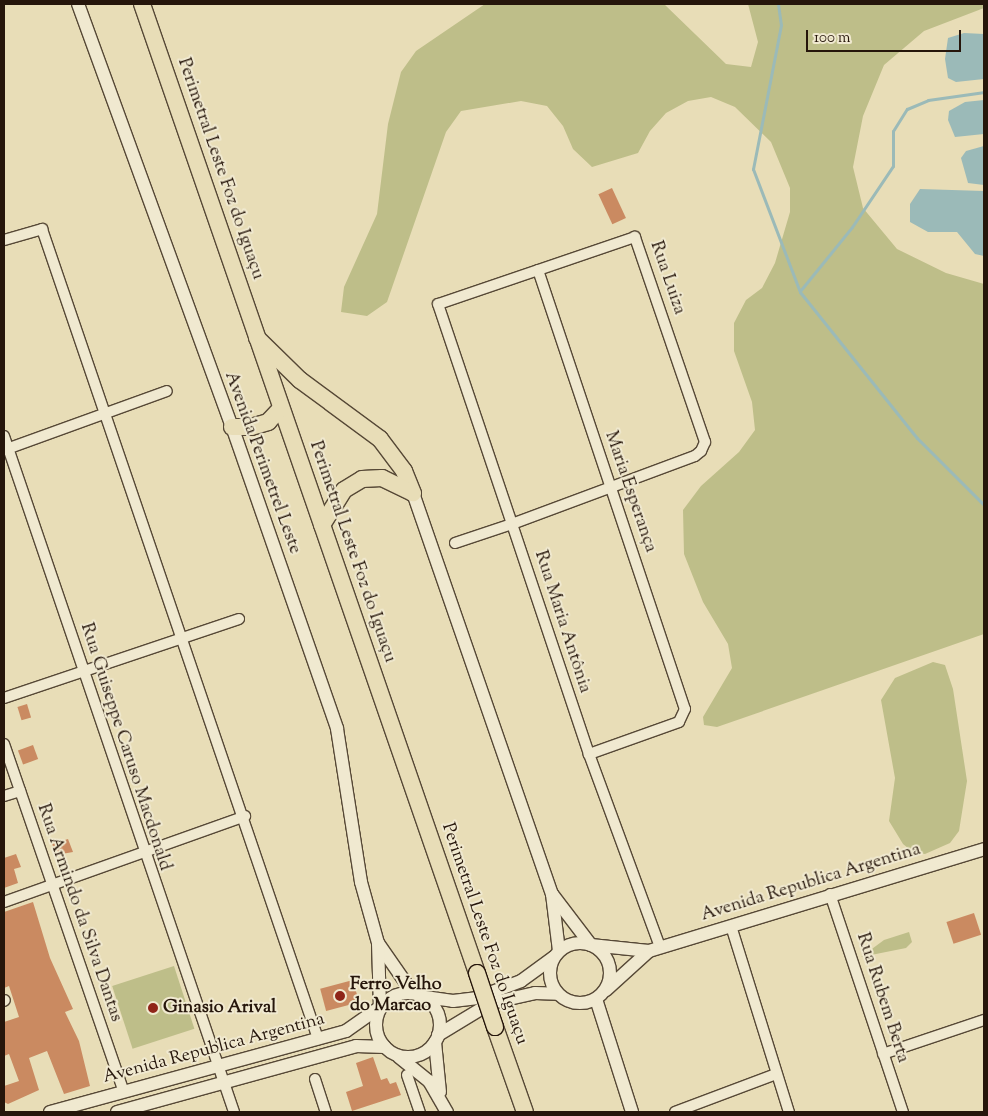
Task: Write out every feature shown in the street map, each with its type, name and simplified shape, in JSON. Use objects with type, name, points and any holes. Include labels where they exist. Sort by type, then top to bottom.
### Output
[{"type":"highway","name":"Perimetral Leste Foz do Iguaçu","points":[[142,4],[525,1112]]},
{"type":"highway","points":[[257,338],[300,380],[380,439],[401,466],[413,493]]},
{"type":"highway","points":[[232,427],[252,427],[268,422],[282,408]]},
{"type":"highway","points":[[322,525],[344,490],[362,479],[382,478],[413,493]]},
{"type":"street","name":"Avenida Perimetrel Leste","points":[[78,4],[232,427],[337,728],[361,882],[378,943],[380,1007]]},
{"type":"street","points":[[4,240],[42,229],[181,639],[245,816],[318,1039]]},
{"type":"street","name":"Rua Luiza","points":[[438,304],[635,237],[705,442],[695,456],[611,488]]},
{"type":"street","name":"Maria Esperança","points":[[538,270],[685,709],[679,722],[589,754]]},
{"type":"street","name":"Rua Maria Antônia","points":[[438,304],[655,949]]},
{"type":"street","points":[[6,450],[167,391]]},
{"type":"street","name":"Rua Guiseppe Caruso Macdonald","points":[[4,436],[6,450],[142,851],[234,1112]]},
{"type":"street","points":[[455,543],[611,488]]},
{"type":"street","points":[[413,493],[552,894],[557,954],[550,976],[558,994]]},
{"type":"street","points":[[4,698],[239,619]]},
{"type":"street","name":"Rua Armindo da Silva Dantas","points":[[4,744],[124,1092]]},
{"type":"street","points":[[4,796],[20,791]]},
{"type":"street","points":[[4,902],[142,851],[245,816]]},
{"type":"street","name":"Avenida Republica Argentina","points":[[591,944],[655,949],[830,894],[984,849]]},
{"type":"street","points":[[397,1055],[418,1055],[475,1009],[499,1000],[535,993],[558,994],[576,1003],[596,999],[606,990],[610,977],[609,963],[591,944],[552,894]]},
{"type":"street","name":"Rua Rubem Berta","points":[[830,894],[903,1112]]},
{"type":"street","points":[[731,926],[789,1112]]},
{"type":"street","name":"Avenida Perimetrel Leste","points":[[378,943],[412,992]]},
{"type":"street","points":[[447,1112],[441,1097],[429,1081],[385,1047],[376,1028],[380,1007],[397,994],[412,992],[425,997],[452,1001],[476,998],[521,980],[570,944],[591,944]]},
{"type":"street","name":"Avenida Republica Argentina","points":[[606,990],[655,949]]},
{"type":"street","points":[[425,997],[439,1014],[437,1038],[441,1097]]},
{"type":"street","points":[[596,999],[632,1112]]},
{"type":"street","name":"Avenida Republica Argentina","points":[[50,1112],[318,1039],[358,1026],[380,1007]]},
{"type":"street","points":[[883,1054],[984,1020]]},
{"type":"street","name":"Avenida Republica Argentina","points":[[118,1112],[225,1084],[356,1046],[385,1047]]},
{"type":"street","points":[[675,1112],[776,1074]]},
{"type":"street","points":[[407,1075],[420,1112]]},
{"type":"street","points":[[315,1079],[326,1112]]},
{"type":"green space","points":[[485,4],[664,4],[726,64],[751,67],[758,42],[748,4],[984,4],[984,8],[924,31],[884,65],[863,116],[853,167],[863,208],[897,249],[946,273],[984,284],[984,634],[717,727],[704,725],[703,717],[732,668],[728,644],[703,602],[684,554],[683,510],[701,486],[739,452],[755,430],[752,402],[734,351],[734,323],[746,300],[762,288],[775,263],[790,212],[790,188],[771,142],[735,107],[711,97],[688,101],[666,113],[650,131],[638,153],[592,167],[573,149],[563,126],[547,106],[521,101],[461,111],[446,132],[387,302],[367,316],[341,312],[344,287],[377,214],[388,124],[401,72],[416,51]]},
{"type":"green space","points":[[933,662],[945,665],[953,689],[967,781],[959,831],[950,843],[925,854],[913,852],[903,844],[889,821],[895,778],[881,700],[895,678]]},
{"type":"green space","points":[[909,932],[912,942],[906,948],[861,957],[884,940]]},
{"type":"green space","name":"Ginasio Arival","points":[[174,966],[194,1029],[133,1049],[112,986]]},
{"type":"water","points":[[964,33],[984,34],[984,79],[956,82],[948,78],[945,59],[948,38]]},
{"type":"water","points":[[984,100],[984,134],[955,137],[948,120],[949,111],[965,102]]},
{"type":"water","points":[[984,146],[984,185],[968,183],[961,158],[966,151]]},
{"type":"water","points":[[920,189],[984,191],[984,256],[975,254],[957,232],[928,232],[910,222],[910,204]]},
{"type":"building","points":[[612,188],[626,218],[612,224],[598,194]]},
{"type":"building","points":[[27,704],[31,717],[22,720],[17,707]]},
{"type":"building","points":[[33,745],[38,759],[23,765],[18,750]]},
{"type":"building","points":[[68,839],[73,852],[56,855],[52,844]]},
{"type":"building","points":[[16,854],[21,867],[14,869],[18,883],[4,888],[4,858]]},
{"type":"building","points":[[33,902],[50,958],[73,1009],[65,1012],[79,1041],[90,1086],[64,1094],[47,1051],[29,1058],[39,1090],[8,1104],[4,1102],[4,1086],[19,1081],[9,1054],[4,1056],[4,1022],[19,1017],[9,986],[4,988],[4,912]]},
{"type":"building","points":[[974,913],[981,935],[954,944],[946,922]]},
{"type":"building","name":"Ferro Velho do Marcao","points":[[353,980],[359,1002],[326,1011],[320,989]]},
{"type":"building","points":[[373,1057],[381,1080],[387,1078],[390,1084],[396,1082],[401,1095],[352,1111],[346,1092],[363,1086],[356,1063]]},
{"type":"waterway","points":[[778,4],[781,25],[753,169],[800,292],[917,438],[984,505]]},
{"type":"waterway","points":[[800,291],[852,227],[893,166],[893,131],[907,109],[928,100],[984,92]]},
{"type":"place","name":"Ferro Velho do Marcao","points":[[340,996]]},
{"type":"place","name":"Ginasio Arival","points":[[153,1008]]}]
